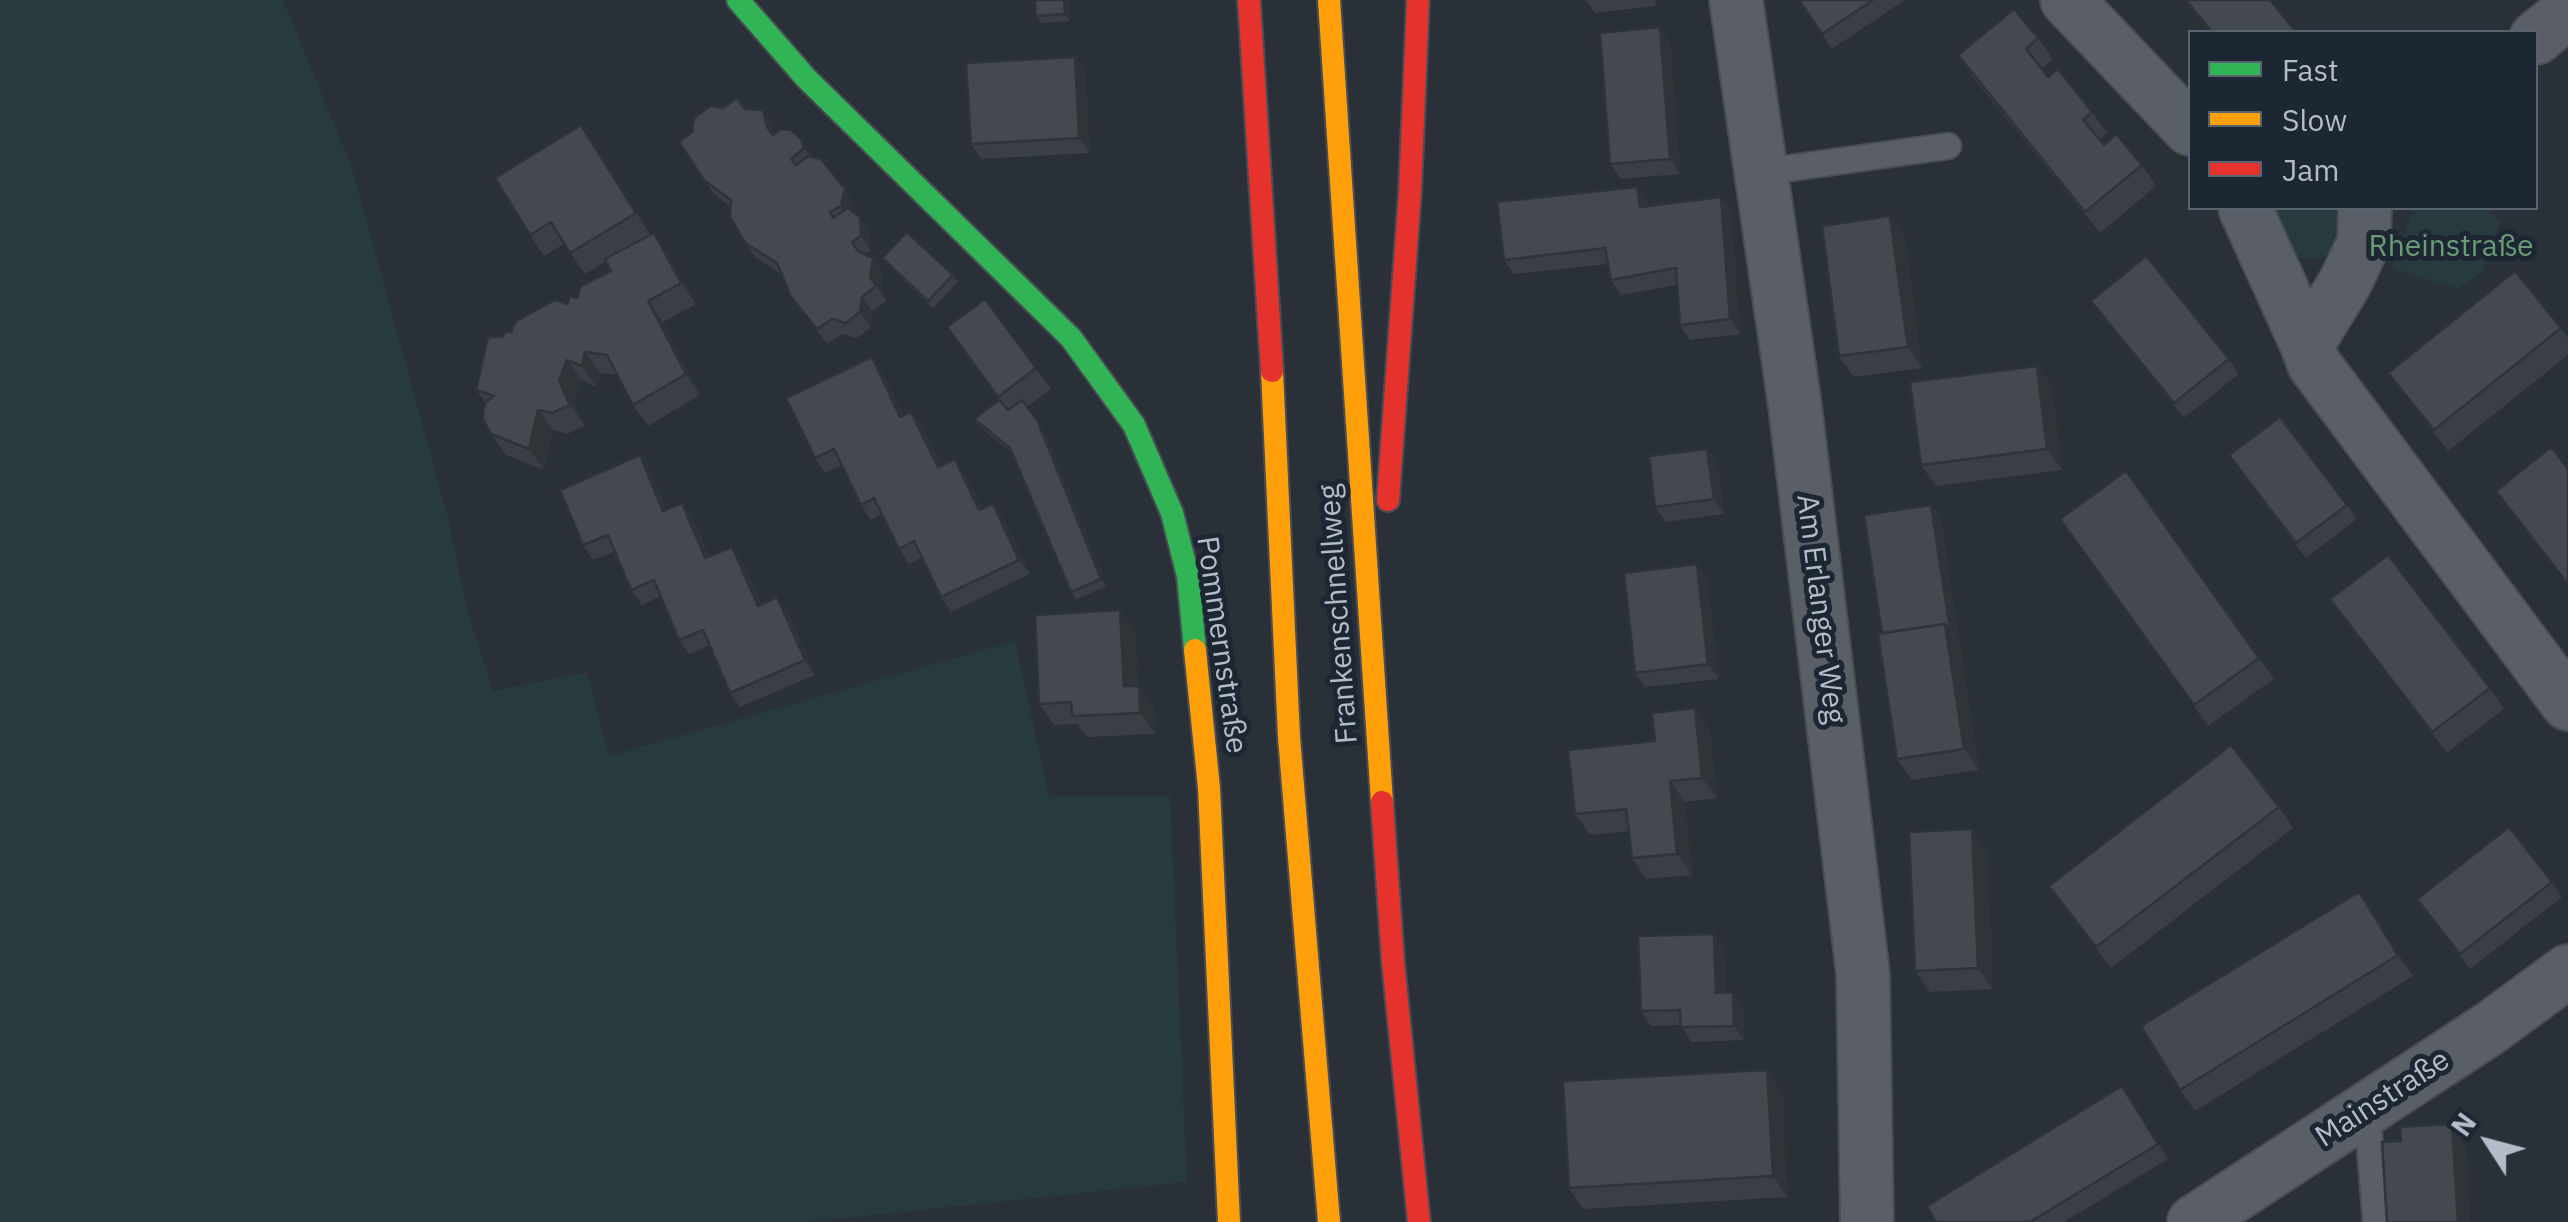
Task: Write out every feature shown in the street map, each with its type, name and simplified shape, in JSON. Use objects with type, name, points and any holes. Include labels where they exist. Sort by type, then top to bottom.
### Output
[{"type":"main road","name":"Pommernstraße","points":[[738,0],[806,78],[1071,338],[1134,424],[1172,514],[1188,576],[1209,788],[1229,1222]]},
{"type":"main road","name":"Frankenschnellweg","points":[[1249,0],[1276,428],[1290,756],[1328,1222]]},
{"type":"main road","name":"Frankenschnellweg","points":[[1330,0],[1352,386],[1393,960],[1419,1222]]},
{"type":"main road","points":[[1375,683],[1410,192],[1418,0]]},
{"type":"street","name":"Am Erlanger Weg","points":[[1736,0],[1833,711],[1863,974],[1867,1222]]},
{"type":"street","points":[[2067,0],[2188,127]]},
{"type":"street","points":[[2538,36],[2568,12]]},
{"type":"street","points":[[2245,210],[2314,364],[2568,704]]},
{"type":"street","points":[[2307,346],[2364,242],[2366,210]]},
{"type":"street","name":"Mainstraße","points":[[2194,1222],[2563,985]]},
{"type":"lane","points":[[1762,172],[1948,146]]},
{"type":"lane","points":[[2367,1110],[2376,1222]]},
{"type":"green space","points":[[0,0],[283,0],[351,165],[448,518],[467,610],[493,691],[587,672],[609,756],[1015,641],[1049,796],[1170,796],[1187,1182],[808,1222],[0,1222]]},
{"type":"green space","points":[[2273,210],[2346,210],[2334,252],[2322,258],[2296,258],[2271,215]]},
{"type":"green space","name":"Rheinstraße","points":[[2413,210],[2490,210],[2500,222],[2484,270],[2458,289],[2392,268]]},
{"type":"building","points":[[1035,0],[1064,0],[1065,14],[1036,16]]},
{"type":"building","points":[[1799,0],[1873,0],[1822,34]]},
{"type":"building","points":[[2186,0],[2270,0],[2294,30],[2210,30]]},
{"type":"building","points":[[2014,9],[2038,38],[2026,49],[2048,77],[2058,69],[2092,112],[2083,120],[2104,145],[2116,134],[2142,165],[2085,212],[1958,55]]},
{"type":"building","points":[[1660,27],[1670,159],[1610,164],[1600,33]]},
{"type":"building","points":[[1075,57],[1079,138],[971,144],[966,63]]},
{"type":"building","points":[[737,98],[745,109],[763,110],[773,135],[781,129],[791,130],[801,139],[804,148],[791,159],[796,165],[808,156],[821,159],[845,189],[841,206],[830,212],[833,218],[848,208],[860,217],[861,236],[852,242],[858,251],[873,258],[870,277],[876,286],[862,297],[860,312],[846,323],[832,319],[817,329],[791,297],[777,263],[745,243],[730,216],[731,200],[704,180],[679,142],[692,132],[694,118],[710,106],[723,108]]},
{"type":"building","points":[[581,125],[636,213],[570,253],[551,222],[530,235],[495,178]]},
{"type":"building","points":[[1637,187],[1640,207],[1721,197],[1730,319],[1680,325],[1676,268],[1611,280],[1605,248],[1504,260],[1497,202]]},
{"type":"building","points":[[1890,216],[1908,347],[1839,356],[1822,226]]},
{"type":"building","points":[[907,232],[953,275],[928,301],[882,258]]},
{"type":"building","points":[[654,233],[681,283],[648,301],[686,374],[633,405],[607,355],[585,352],[582,366],[567,360],[559,381],[570,405],[552,413],[538,410],[529,449],[491,434],[483,411],[494,396],[476,390],[488,337],[502,337],[511,332],[516,321],[555,300],[568,304],[569,296],[577,298],[581,286],[611,271],[605,259]]},
{"type":"building","points":[[2146,256],[2229,359],[2174,403],[2091,301]]},
{"type":"building","points":[[2515,271],[2561,328],[2434,430],[2388,373]]},
{"type":"building","points":[[985,299],[1036,368],[998,397],[947,327]]},
{"type":"building","points":[[872,357],[900,417],[911,412],[938,467],[955,459],[979,510],[993,504],[1019,560],[941,597],[914,541],[899,549],[874,498],[861,505],[834,449],[815,458],[786,398]]},
{"type":"building","points":[[2037,366],[2047,449],[1921,465],[1910,382]]},
{"type":"building","points":[[999,400],[1008,410],[1022,400],[1037,420],[1101,579],[1071,592],[1010,448],[974,419]]},
{"type":"building","points":[[2280,417],[2347,505],[2296,543],[2229,455]]},
{"type":"building","points":[[2551,447],[2568,469],[2568,584],[2496,491]]},
{"type":"building","points":[[1707,449],[1714,499],[1655,507],[1649,456]]},
{"type":"building","points":[[640,455],[663,511],[682,503],[705,558],[732,547],[758,606],[777,597],[805,660],[730,693],[703,630],[679,640],[654,580],[631,590],[608,535],[583,545],[560,490]]},
{"type":"building","points":[[2126,471],[2259,658],[2194,705],[2060,519]]},
{"type":"building","points":[[1931,505],[1950,630],[1945,624],[1882,633],[1864,515]]},
{"type":"building","points":[[2388,555],[2490,688],[2432,732],[2330,599]]},
{"type":"building","points":[[1697,564],[1708,664],[1635,673],[1624,573]]},
{"type":"building","points":[[1120,610],[1124,686],[1139,686],[1140,713],[1072,716],[1071,702],[1039,704],[1035,615]]},
{"type":"building","points":[[1945,624],[1964,749],[1897,759],[1878,634]]},
{"type":"building","points":[[1695,708],[1702,778],[1670,781],[1677,854],[1632,858],[1626,809],[1575,814],[1568,750],[1655,741],[1652,713]]},
{"type":"building","points":[[2231,745],[2279,807],[2096,947],[2049,886]]},
{"type":"building","points":[[2509,827],[2552,882],[2460,954],[2417,899]]},
{"type":"building","points":[[1972,829],[1978,968],[1915,971],[1909,832]]},
{"type":"building","points":[[2359,892],[2398,955],[2180,1090],[2141,1026]]},
{"type":"building","points":[[1714,934],[1716,993],[1733,992],[1734,1026],[1681,1027],[1680,1010],[1641,1011],[1638,936]]},
{"type":"building","points":[[1767,1070],[1773,1176],[1569,1188],[1563,1081]]},
{"type":"building","points":[[2122,1086],[2158,1144],[2030,1222],[1936,1222],[1927,1206]]},
{"type":"building","points":[[2452,1124],[2458,1222],[2387,1222],[2382,1142],[2401,1141],[2400,1127]]},
{"type":"traffic: fast","points":[[738,0],[806,78],[1071,338],[1134,425],[1172,513],[1188,576],[1195,650]]},
{"type":"traffic: slow","points":[[1329,0],[1382,802]]},
{"type":"traffic: slow","points":[[1272,371],[1289,737],[1329,1222]]},
{"type":"traffic: slow","points":[[1195,650],[1209,788],[1229,1222]]},
{"type":"traffic: jam","points":[[1249,0],[1272,371]]},
{"type":"traffic: jam","points":[[1388,500],[1410,192],[1418,0]]},
{"type":"traffic: jam","points":[[1382,802],[1419,1222]]}]
